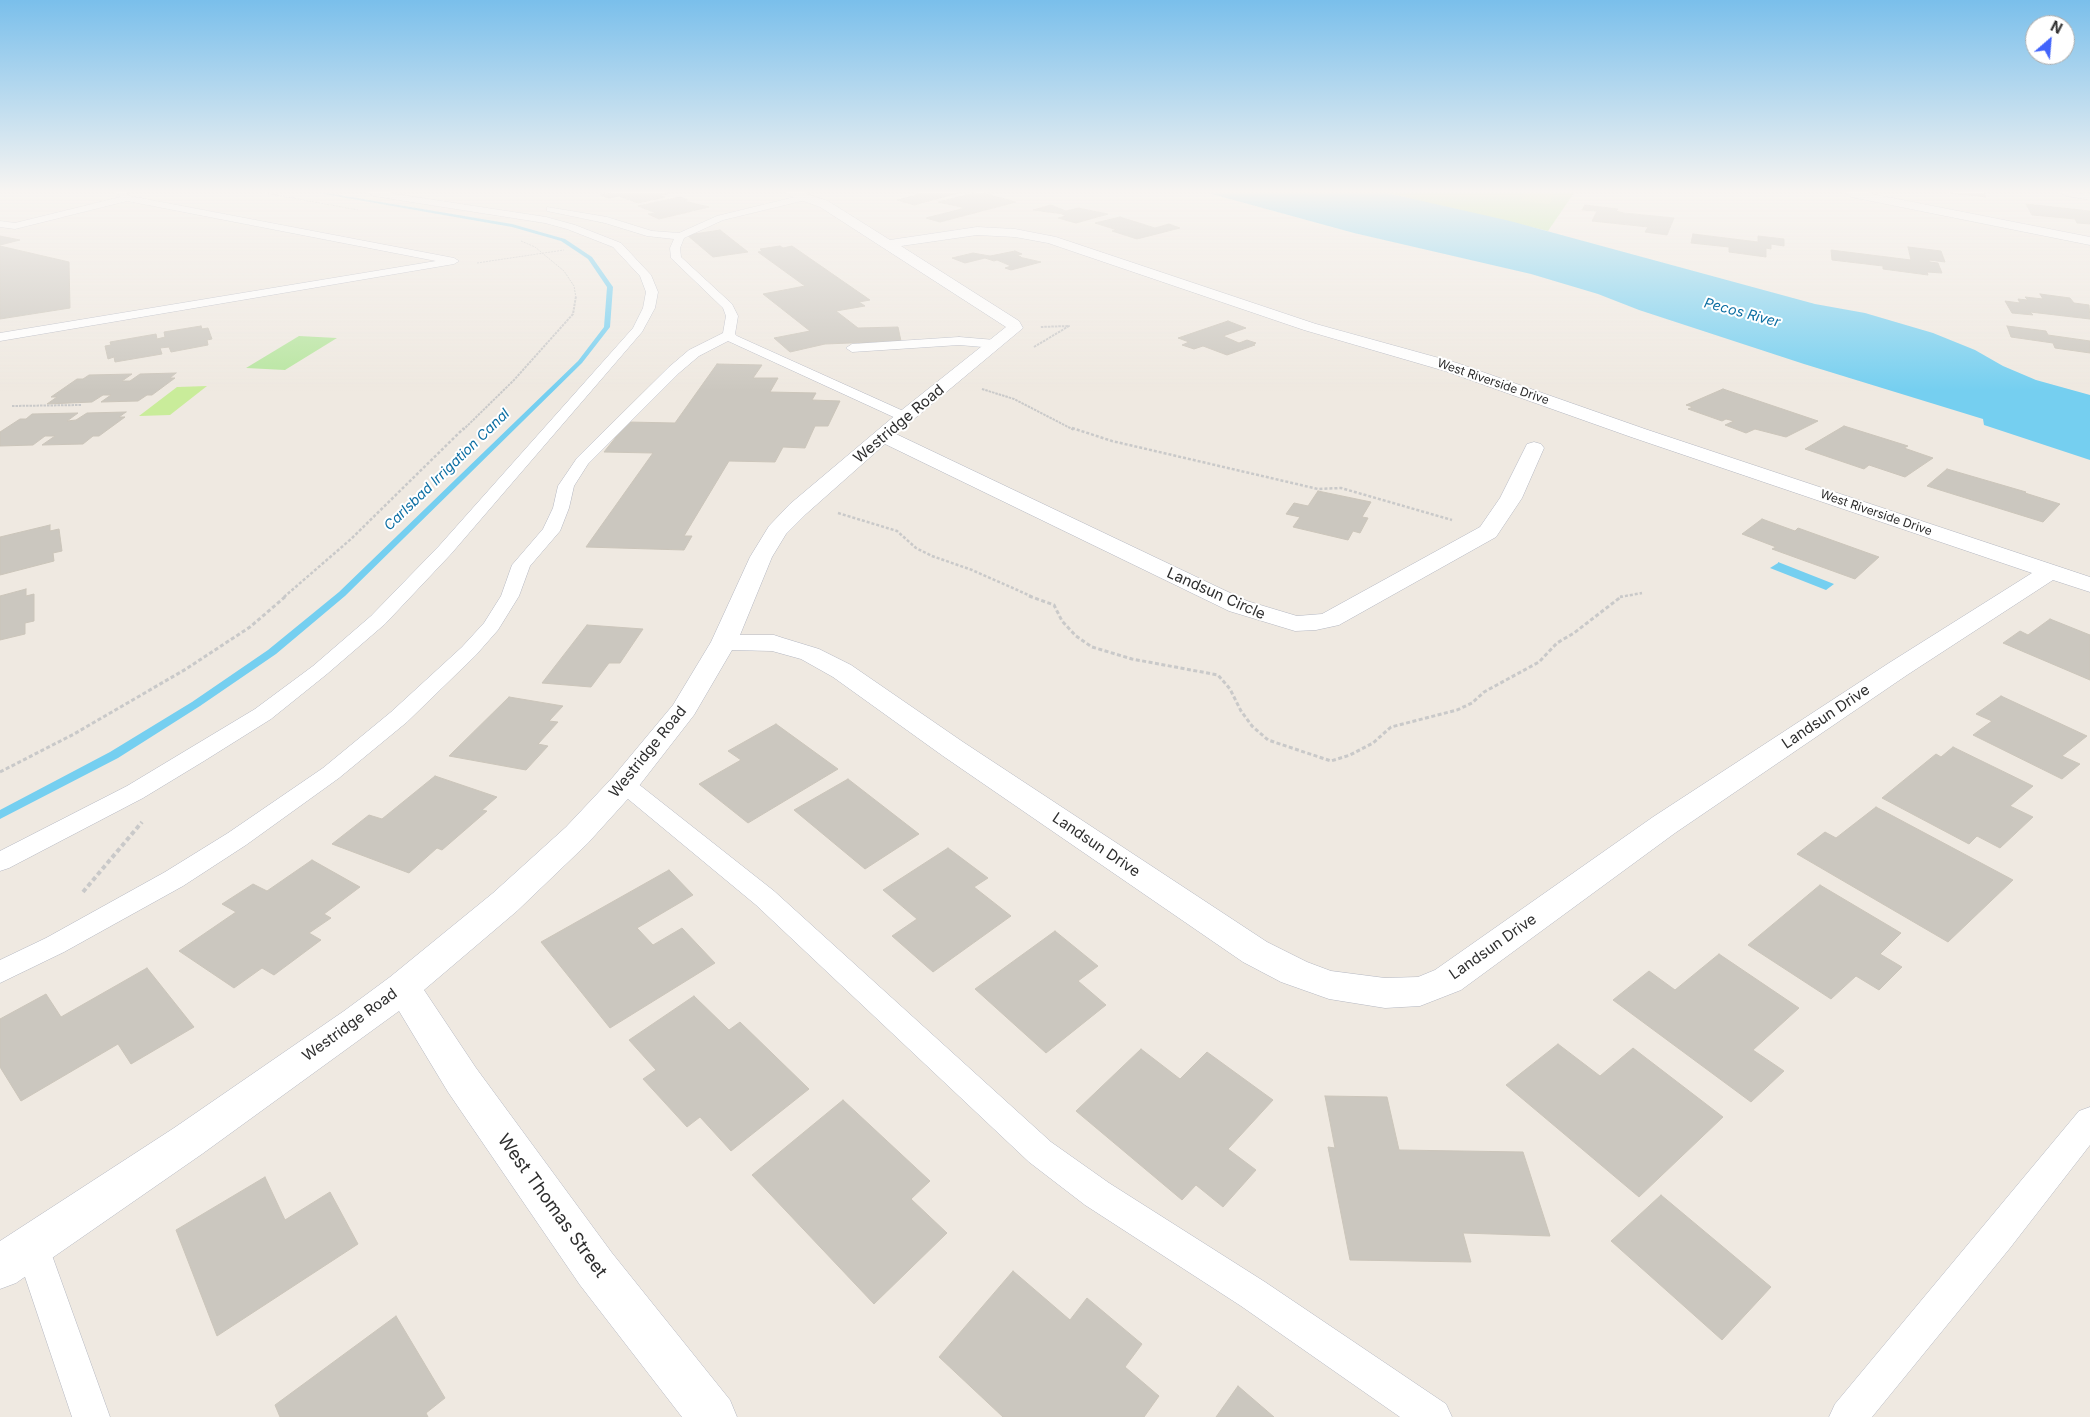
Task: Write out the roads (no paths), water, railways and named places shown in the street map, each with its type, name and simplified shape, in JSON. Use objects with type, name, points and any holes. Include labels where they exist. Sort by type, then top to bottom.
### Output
[{"type":"street","name":"Westridge Road","points":[[0,1267],[188,1141],[357,1022],[505,902],[576,835],[624,784],[684,709],[724,642],[761,557],[778,531],[798,509],[894,426],[1015,328],[1006,318],[911,259]]},
{"type":"street","name":"West Riverside Drive","points":[[1108,259],[1310,327],[1451,367],[1648,436],[2090,585]]},
{"type":"street","name":"Landsun Circle","points":[[894,426],[1238,606],[1271,618],[1295,624],[1330,620],[1488,532],[1511,498],[1534,448]]},
{"type":"street","name":"Landsun Drive","points":[[724,642],[774,643],[810,654],[842,671],[1255,952],[1294,972],[1329,985],[1385,994],[1420,991],[1448,980],[1664,825],[1898,669],[2050,572]]},
{"type":"street","name":"West Thomas Street","points":[[403,986],[462,1080],[596,1269],[713,1417]]},
{"type":"lane","points":[[0,337],[454,261],[444,259]]},
{"type":"lane","points":[[0,862],[127,796],[263,714],[320,670],[378,620],[445,550],[638,329],[649,308],[652,292],[645,275],[630,259]]},
{"type":"lane","points":[[677,259],[728,307],[732,316],[729,335]]},
{"type":"lane","points":[[729,335],[894,426]]},
{"type":"lane","points":[[0,972],[55,945],[174,878],[237,839],[330,773],[399,717],[469,651],[491,626],[510,596],[522,565],[551,531],[561,508],[566,486],[582,461],[694,352],[729,335]]},
{"type":"lane","points":[[852,348],[959,341],[995,344]]},
{"type":"lane","points":[[624,784],[765,898],[1040,1152],[1097,1194],[1253,1294],[1433,1417]]},
{"type":"lane","points":[[1848,1417],[1998,1236],[2090,1121]]},
{"type":"lane","points":[[32,1247],[92,1417]]},
{"type":"water","name":"Pecos River","points":[[1467,259],[1650,259],[1815,304],[1865,313],[1933,333],[1975,350],[2003,366],[2036,380],[2090,395],[2090,460],[1984,425],[1983,419],[1804,364],[1639,310],[1598,294],[1531,274]]},
{"type":"water","points":[[1778,563],[1834,584],[1826,590],[1770,568]]},
{"type":"waterway","name":"Carlsbad Irrigation Canal","points":[[0,815],[114,755],[196,704],[272,652],[342,594],[580,362],[607,327],[610,287],[591,259]]}]
